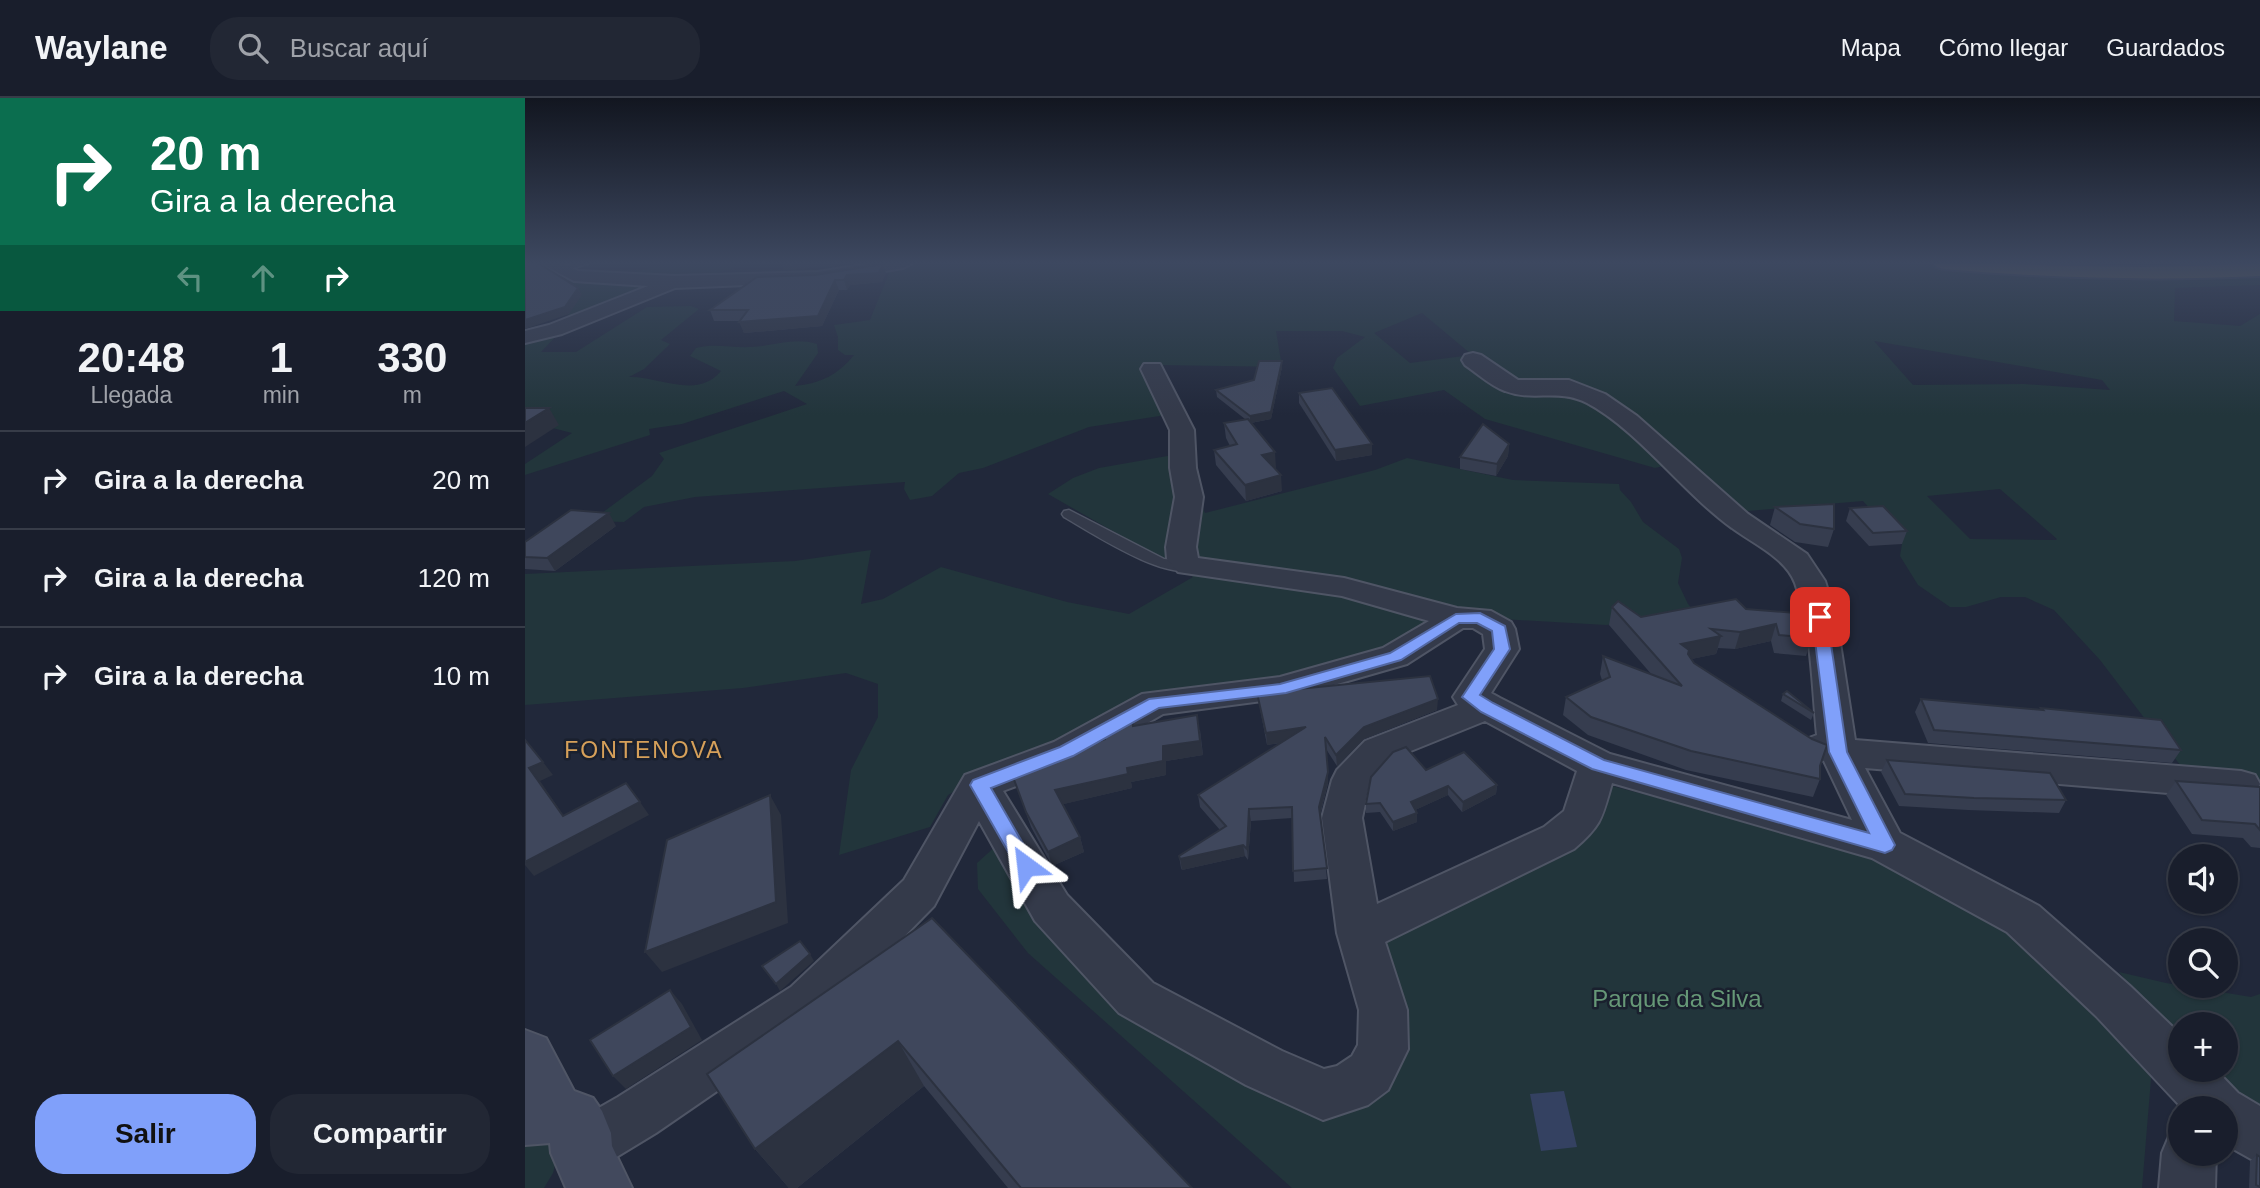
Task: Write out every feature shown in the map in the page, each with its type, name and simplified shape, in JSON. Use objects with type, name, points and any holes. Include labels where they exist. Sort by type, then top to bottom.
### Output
[{"type":"main road","points":[[525,1058],[568,1151]]},
{"type":"street","points":[[525,337],[555,330],[595,314]]},
{"type":"street","points":[[1473,359],[1511,386],[1527,389],[1569,387],[1597,399],[1628,421],[1738,520],[1796,559],[1810,581],[1820,617],[1838,752],[1885,845]]},
{"type":"street","points":[[1152,369],[1182,430],[1183,468],[1189,497],[1181,547],[1182,559],[1189,566],[1344,587],[1456,618],[1480,618],[1499,629],[1502,649],[1471,697],[1487,708],[1598,765],[1885,845],[2023,919],[2113,1001],[2204,1096]]},
{"type":"street","points":[[568,1151],[638,1115],[808,1002],[919,893],[979,785],[1067,752],[1155,703],[1280,689],[1395,656],[1456,618]]},
{"type":"street","points":[[979,785],[1051,908],[1136,998],[1264,1068],[1323,1095],[1350,1087],[1370,1073],[1383,1049],[1383,1010],[1360,933],[1342,818],[1351,780],[1378,750],[1487,708]]},
{"type":"street","points":[[1797,731],[1820,746],[1838,752],[2241,785]]},
{"type":"street","points":[[1360,933],[1559,838],[1581,818],[1598,765]]},
{"type":"street","points":[[2238,1123],[2260,1137]]},
{"type":"street","points":[[2187,1188],[2188,1166]]},
{"type":"lane","points":[[1069,514],[1160,563],[1189,566]]},
{"type":"green space","points":[[569,314],[606,314],[561,331],[541,352],[576,352],[636,314],[693,314],[661,340],[670,344],[644,369],[629,377],[689,385],[711,380],[721,371],[690,356],[696,348],[751,347],[792,342],[817,344],[818,353],[795,386],[813,383],[842,368],[854,355],[845,355],[838,350],[834,325],[870,320],[872,314],[1420,314],[1374,333],[1410,363],[1471,355],[1423,314],[2174,314],[2174,321],[2240,326],[2260,314],[2260,798],[2187,774],[2100,660],[2054,610],[2025,597],[2001,597],[1966,607],[1950,607],[1918,585],[1900,556],[1902,544],[1863,501],[1736,512],[1668,465],[1655,468],[1485,419],[1444,390],[1360,406],[1333,368],[1337,358],[1365,337],[1342,331],[1276,331],[1282,367],[1158,365],[1195,490],[1205,513],[1375,470],[1407,458],[1513,480],[1619,484],[1620,490],[1643,522],[1679,549],[1682,558],[1678,583],[1688,604],[1697,614],[1606,625],[1502,619],[1488,612],[1369,658],[1279,680],[1070,740],[1006,762],[948,795],[930,827],[839,855],[851,770],[878,717],[878,684],[846,673],[743,688],[525,705],[525,574],[795,561],[871,550],[861,604],[883,599],[941,567],[1067,602],[1129,614],[1193,577],[1048,494],[1073,478],[1099,468],[1173,455],[1166,415],[1089,427],[983,468],[959,473],[932,496],[910,500],[904,489],[905,482],[695,497],[644,507],[624,522],[591,521],[652,476],[664,459],[659,453],[807,404],[784,391],[682,424],[649,429],[650,435],[525,475],[525,464],[572,433],[525,421],[525,334],[562,325]],"holes":[[[1874,341],[2102,380],[2110,390],[2024,384],[1913,385]],[[2000,489],[2057,539],[1970,539],[1927,496]]]},
{"type":"green space","name":"Parque da Silva","points":[[1608,785],[1880,855],[1958,895],[2019,941],[2152,1067],[2142,1188],[1292,1188],[1028,953],[978,889],[977,863],[997,845],[1106,984],[1359,1098],[1378,948],[1393,929]]},
{"type":"green space","points":[[2119,972],[2168,983],[2168,998],[2238,998],[2238,995],[2251,997],[2260,994],[2260,1121],[2238,1102],[2238,1096],[2232,1096],[2216,1082],[2238,1082],[2238,1012],[2168,1012],[2168,1033]]},
{"type":"green space","points":[[525,1132],[546,1135],[557,1157],[553,1173],[544,1188],[525,1188]]},
{"type":"water","points":[[1564,1091],[1577,1147],[1541,1151],[1530,1094]]},
{"type":"building","points":[[525,314],[544,314],[525,320]]},
{"type":"building","points":[[745,314],[819,314],[818,316],[739,322]]},
{"type":"building","points":[[1259,361],[1282,361],[1271,412],[1250,416],[1216,390],[1254,380]]},
{"type":"building","points":[[1332,388],[1372,444],[1335,450],[1299,393]]},
{"type":"building","points":[[525,408],[549,408],[525,423]]},
{"type":"building","points":[[1248,419],[1275,452],[1262,455],[1281,475],[1245,485],[1214,450],[1237,444],[1224,423]]},
{"type":"building","points":[[1483,424],[1509,444],[1497,464],[1460,457]]},
{"type":"building","points":[[1834,504],[1834,529],[1800,524],[1775,507]]},
{"type":"building","points":[[1883,506],[1907,531],[1873,533],[1850,508]]},
{"type":"building","points":[[571,510],[609,513],[547,558],[525,557],[525,542]]},
{"type":"building","points":[[1736,599],[1746,609],[1809,614],[1812,638],[1779,635],[1776,624],[1740,632],[1711,629],[1721,636],[1681,644],[1689,650],[1688,654],[1694,663],[1812,739],[1827,745],[1820,766],[1820,779],[1691,751],[1591,717],[1566,697],[1610,677],[1603,656],[1682,686],[1612,607],[1618,601],[1641,617]]},
{"type":"building","points":[[1430,676],[1438,699],[1364,727],[1336,755],[1325,737],[1328,772],[1319,807],[1327,868],[1293,871],[1292,807],[1249,809],[1247,849],[1243,845],[1180,859],[1179,856],[1226,826],[1198,795],[1306,727],[1266,733],[1257,693]]},
{"type":"building","points":[[1787,691],[1814,713],[1783,694]]},
{"type":"building","points":[[1921,699],[2161,720],[2181,750],[1934,730]]},
{"type":"building","points":[[1197,715],[1200,741],[1163,746],[1163,761],[1127,768],[1128,774],[1055,790],[1080,837],[1048,852],[1026,812],[1012,774],[1105,739],[1104,734],[1132,719],[1133,726]]},
{"type":"building","points":[[525,740],[543,762],[529,768],[563,816],[626,783],[640,802],[525,862]]},
{"type":"building","points":[[1406,747],[1426,770],[1464,752],[1497,785],[1463,802],[1448,786],[1411,802],[1417,813],[1393,822],[1380,803],[1366,804],[1371,777],[1393,752]]},
{"type":"building","points":[[1887,760],[2050,773],[2066,800],[1905,794]]},
{"type":"building","points":[[2176,781],[2260,787],[2260,830],[2255,824],[2202,820]]},
{"type":"building","points":[[770,795],[776,902],[645,952],[667,840]]},
{"type":"building","points":[[932,918],[1192,1188],[1021,1188],[898,1041],[755,1149],[707,1074]]},
{"type":"building","points":[[800,941],[810,954],[776,984],[762,966]]},
{"type":"building","points":[[670,990],[691,1027],[613,1076],[590,1040]]},
{"type":"building","points":[[2257,1155],[2260,1157],[2260,1187],[2256,1185]]},
{"type":"district","name":"FONTENOVA","points":[[644,750]]},
{"type":"route","points":[[1026,866],[979,785],[1067,752],[1155,703],[1280,689],[1395,656],[1456,618],[1480,618],[1499,629],[1502,649],[1471,697],[1487,708],[1598,765],[1885,845],[1838,752],[1820,617]]}]
